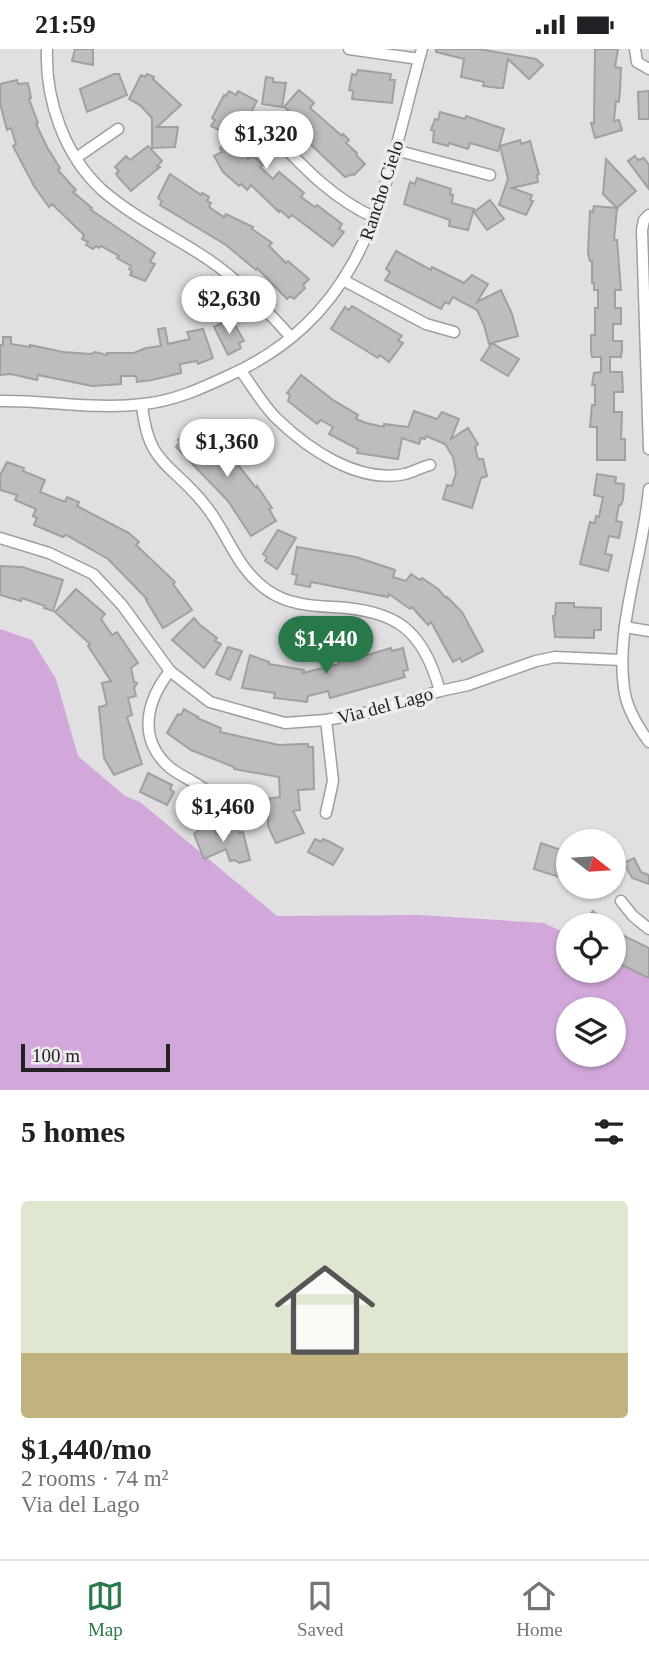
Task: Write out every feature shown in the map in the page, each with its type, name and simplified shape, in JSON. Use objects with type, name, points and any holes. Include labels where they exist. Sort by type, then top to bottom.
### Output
[{"type":"street","points":[[47,49],[49,85],[59,126],[76,158],[100,188],[127,209],[211,261],[250,292],[291,337]]},
{"type":"street","points":[[349,49],[421,54]]},
{"type":"street","points":[[635,49],[638,62],[649,69]]},
{"type":"street","name":"Rancho Cielo","points":[[0,401],[142,405],[188,394],[241,371],[291,337],[328,301],[343,280],[376,218],[421,54]]},
{"type":"street","points":[[76,158],[118,129]]},
{"type":"street","points":[[272,134],[330,191],[344,202],[376,218]]},
{"type":"street","points":[[395,150],[490,175]]},
{"type":"street","points":[[646,218],[642,238],[649,449]]},
{"type":"street","points":[[343,280],[426,324],[454,332]]},
{"type":"street","points":[[241,371],[275,417],[311,447],[343,465],[381,475],[403,474],[430,465]]},
{"type":"street","points":[[142,405],[144,428],[157,456],[205,505],[240,565],[268,591],[304,606],[350,608],[397,621],[419,641],[432,662],[440,691]]},
{"type":"street","points":[[649,489],[646,538],[625,627],[621,660],[624,691],[634,717],[649,742]]},
{"type":"street","name":"Via del Lago","points":[[0,538],[49,553],[93,575],[122,605],[170,671],[210,702],[285,723],[326,720],[375,711],[555,657],[621,660]]},
{"type":"street","points":[[625,627],[649,631]]},
{"type":"street","points":[[170,671],[158,686],[151,701],[149,720],[152,740],[169,767],[202,787],[218,802]]},
{"type":"street","points":[[326,720],[333,781],[326,813]]},
{"type":"street","points":[[621,901],[633,916],[649,929]]},
{"type":"shaded area","points":[[0,629],[32,640],[56,679],[78,756],[125,796],[140,802],[277,916],[419,915],[544,923],[556,929],[556,983],[626,983],[626,962],[649,973],[649,1090],[0,1090]]},
{"type":"building","points":[[75,49],[93,49],[93,65],[72,61]]},
{"type":"building","points":[[436,49],[479,49],[536,59],[543,65],[529,79],[508,59],[503,88],[483,86],[484,82],[461,77],[464,59],[436,52]]},
{"type":"building","points":[[595,49],[618,49],[615,67],[621,68],[620,90],[614,121],[619,120],[622,130],[595,138],[591,123],[594,123]]},
{"type":"building","points":[[358,70],[391,74],[390,80],[395,80],[392,103],[352,99],[353,91],[349,90],[352,74],[356,75]]},
{"type":"building","points":[[119,74],[127,95],[87,112],[80,89]]},
{"type":"building","points":[[147,74],[154,77],[153,79],[181,105],[157,127],[178,127],[175,147],[152,148],[152,118],[140,105],[129,99],[141,75],[145,77]]},
{"type":"building","points":[[266,77],[273,78],[273,82],[286,83],[282,107],[262,104]]},
{"type":"building","points":[[17,80],[18,84],[28,83],[29,99],[38,123],[36,124],[60,168],[58,170],[76,190],[73,192],[92,208],[91,210],[155,253],[150,262],[155,264],[145,281],[130,275],[131,266],[117,258],[119,256],[101,246],[93,249],[86,245],[88,242],[82,239],[84,235],[52,204],[49,207],[34,186],[13,146],[16,144],[11,128],[7,130],[0,103],[0,84]]},
{"type":"building","points":[[299,90],[314,103],[310,108],[349,140],[346,143],[365,164],[354,175],[345,177],[303,137],[300,131],[306,125],[284,107]]},
{"type":"building","points":[[229,91],[236,95],[238,91],[257,101],[237,139],[248,159],[253,155],[263,165],[260,167],[273,179],[279,172],[304,193],[301,197],[315,207],[317,205],[342,224],[339,229],[344,232],[333,246],[292,215],[289,218],[280,210],[279,212],[251,185],[247,190],[223,172],[214,156],[222,152],[220,148],[236,139],[211,126],[215,120],[212,118]]},
{"type":"building","points":[[649,91],[649,119],[639,119],[638,92]]},
{"type":"building","points":[[440,112],[465,119],[466,116],[504,129],[498,151],[470,143],[468,149],[449,143],[448,146],[433,142],[434,131],[431,130]]},
{"type":"building","points":[[520,140],[521,144],[530,141],[539,174],[538,182],[512,188],[532,195],[530,200],[533,201],[526,215],[499,205],[508,179],[500,146]]},
{"type":"building","points":[[148,146],[162,161],[157,166],[160,167],[131,191],[116,174],[119,171],[115,167],[126,156],[130,160]]},
{"type":"building","points":[[635,156],[638,160],[644,158],[649,165],[649,189],[628,161]]},
{"type":"building","points":[[606,159],[636,191],[617,208],[603,194]]},
{"type":"building","points":[[170,174],[201,195],[202,193],[209,197],[209,207],[224,217],[226,214],[253,227],[252,229],[272,243],[269,246],[286,263],[288,261],[309,279],[303,285],[305,288],[294,299],[290,296],[287,299],[257,268],[256,270],[226,245],[160,205],[162,201],[158,198]]},
{"type":"building","points":[[417,178],[451,189],[452,203],[474,209],[468,230],[449,226],[450,220],[404,204],[410,182],[415,184]]},
{"type":"building","points":[[490,200],[504,219],[487,230],[474,212]]},
{"type":"building","points":[[594,206],[617,208],[614,240],[617,240],[621,290],[615,290],[615,308],[621,308],[621,324],[613,324],[613,341],[622,341],[622,349],[621,357],[610,357],[610,372],[622,372],[623,392],[614,392],[614,412],[622,412],[621,439],[625,439],[625,460],[597,460],[597,427],[590,427],[592,405],[595,405],[595,385],[592,385],[594,373],[601,372],[601,357],[592,357],[591,351],[591,335],[595,335],[598,290],[594,290],[592,283],[592,261],[588,253],[590,211],[593,212]]},
{"type":"building","points":[[396,251],[431,270],[432,267],[464,283],[472,275],[488,284],[477,302],[501,290],[518,336],[489,344],[477,310],[453,297],[449,304],[445,302],[441,309],[385,280],[390,272],[386,269]]},
{"type":"building","points":[[352,306],[402,336],[398,340],[403,343],[389,362],[331,329],[345,307],[349,310]]},
{"type":"building","points":[[231,318],[244,341],[239,343],[241,348],[228,355],[214,327]]},
{"type":"building","points":[[165,328],[168,344],[190,339],[187,332],[203,329],[213,358],[198,364],[197,361],[180,364],[181,373],[152,380],[137,382],[136,376],[121,376],[121,384],[92,386],[38,375],[37,380],[11,374],[0,375],[0,345],[3,345],[3,337],[11,337],[11,344],[107,355],[134,353],[161,346],[158,329]]},
{"type":"building","points":[[492,343],[519,359],[508,376],[481,360]]},
{"type":"building","points":[[301,375],[358,415],[356,419],[366,423],[384,427],[384,424],[408,427],[414,411],[437,419],[442,412],[459,419],[451,439],[468,428],[478,444],[475,447],[478,459],[483,459],[487,476],[481,478],[472,508],[443,499],[447,485],[452,486],[456,473],[453,457],[445,444],[426,436],[425,439],[421,438],[419,444],[402,438],[398,459],[357,453],[358,449],[329,434],[333,427],[321,420],[317,424],[288,401],[290,395],[287,393]]},
{"type":"building","points":[[193,423],[213,438],[256,488],[257,486],[272,508],[269,509],[276,521],[251,536],[228,501],[176,447],[180,442],[178,440]]},
{"type":"building","points":[[7,462],[45,480],[40,492],[65,502],[67,497],[79,502],[77,506],[129,533],[139,542],[136,545],[175,582],[173,584],[192,610],[163,628],[147,599],[108,559],[66,535],[63,537],[34,525],[37,518],[33,516],[36,509],[15,500],[17,495],[0,490],[0,475]]},
{"type":"building","points":[[597,474],[616,477],[615,483],[624,484],[623,500],[619,505],[616,521],[622,522],[619,538],[609,536],[605,554],[612,555],[608,571],[580,564],[590,522],[595,523],[596,516],[599,517],[603,497],[594,495]]},
{"type":"building","points":[[278,530],[296,538],[277,569],[265,561],[267,557],[263,554]]},
{"type":"building","points":[[297,547],[356,557],[395,570],[393,577],[406,581],[411,574],[420,580],[422,578],[462,612],[483,651],[462,662],[460,658],[453,662],[431,622],[428,625],[412,607],[410,609],[389,594],[388,597],[311,582],[310,587],[295,584],[297,575],[292,574]]},
{"type":"building","points":[[0,566],[22,567],[63,580],[53,611],[22,598],[21,601],[0,595]]},
{"type":"building","points":[[76,589],[105,614],[101,619],[112,635],[117,632],[138,663],[131,668],[134,682],[137,683],[134,688],[136,696],[128,698],[132,715],[127,717],[142,764],[114,775],[104,758],[99,707],[107,705],[102,683],[111,681],[88,646],[90,644],[55,612]]},
{"type":"building","points":[[556,603],[601,608],[601,630],[594,630],[594,638],[555,637],[553,616]]},
{"type":"building","points":[[194,618],[221,644],[204,668],[172,640]]},
{"type":"building","points":[[228,647],[242,651],[230,680],[216,674]]},
{"type":"building","points":[[391,648],[392,651],[403,648],[408,670],[403,671],[405,677],[330,698],[328,691],[308,696],[307,702],[274,698],[275,693],[242,688],[250,655],[269,664],[304,670],[303,673],[339,664],[338,659],[356,654],[357,658]]},
{"type":"building","points":[[184,709],[221,728],[220,732],[279,745],[308,744],[308,747],[313,747],[314,789],[298,790],[300,810],[293,811],[304,833],[276,843],[268,826],[268,814],[263,808],[266,806],[265,799],[280,797],[279,777],[234,769],[191,750],[167,733]]},
{"type":"building","points":[[148,773],[172,785],[170,789],[174,792],[167,805],[140,792]]},
{"type":"building","points":[[206,824],[208,829],[213,827],[216,834],[237,828],[239,833],[243,832],[250,860],[239,863],[230,861],[226,849],[204,859],[194,834]]},
{"type":"building","points":[[315,839],[321,842],[323,839],[343,849],[333,865],[308,852]]},
{"type":"building","points":[[541,843],[556,848],[556,876],[534,869]]},
{"type":"building","points":[[634,858],[641,872],[649,875],[649,884],[632,878],[626,862]]},
{"type":"building","points":[[626,937],[649,948],[649,978],[626,967]]}]
